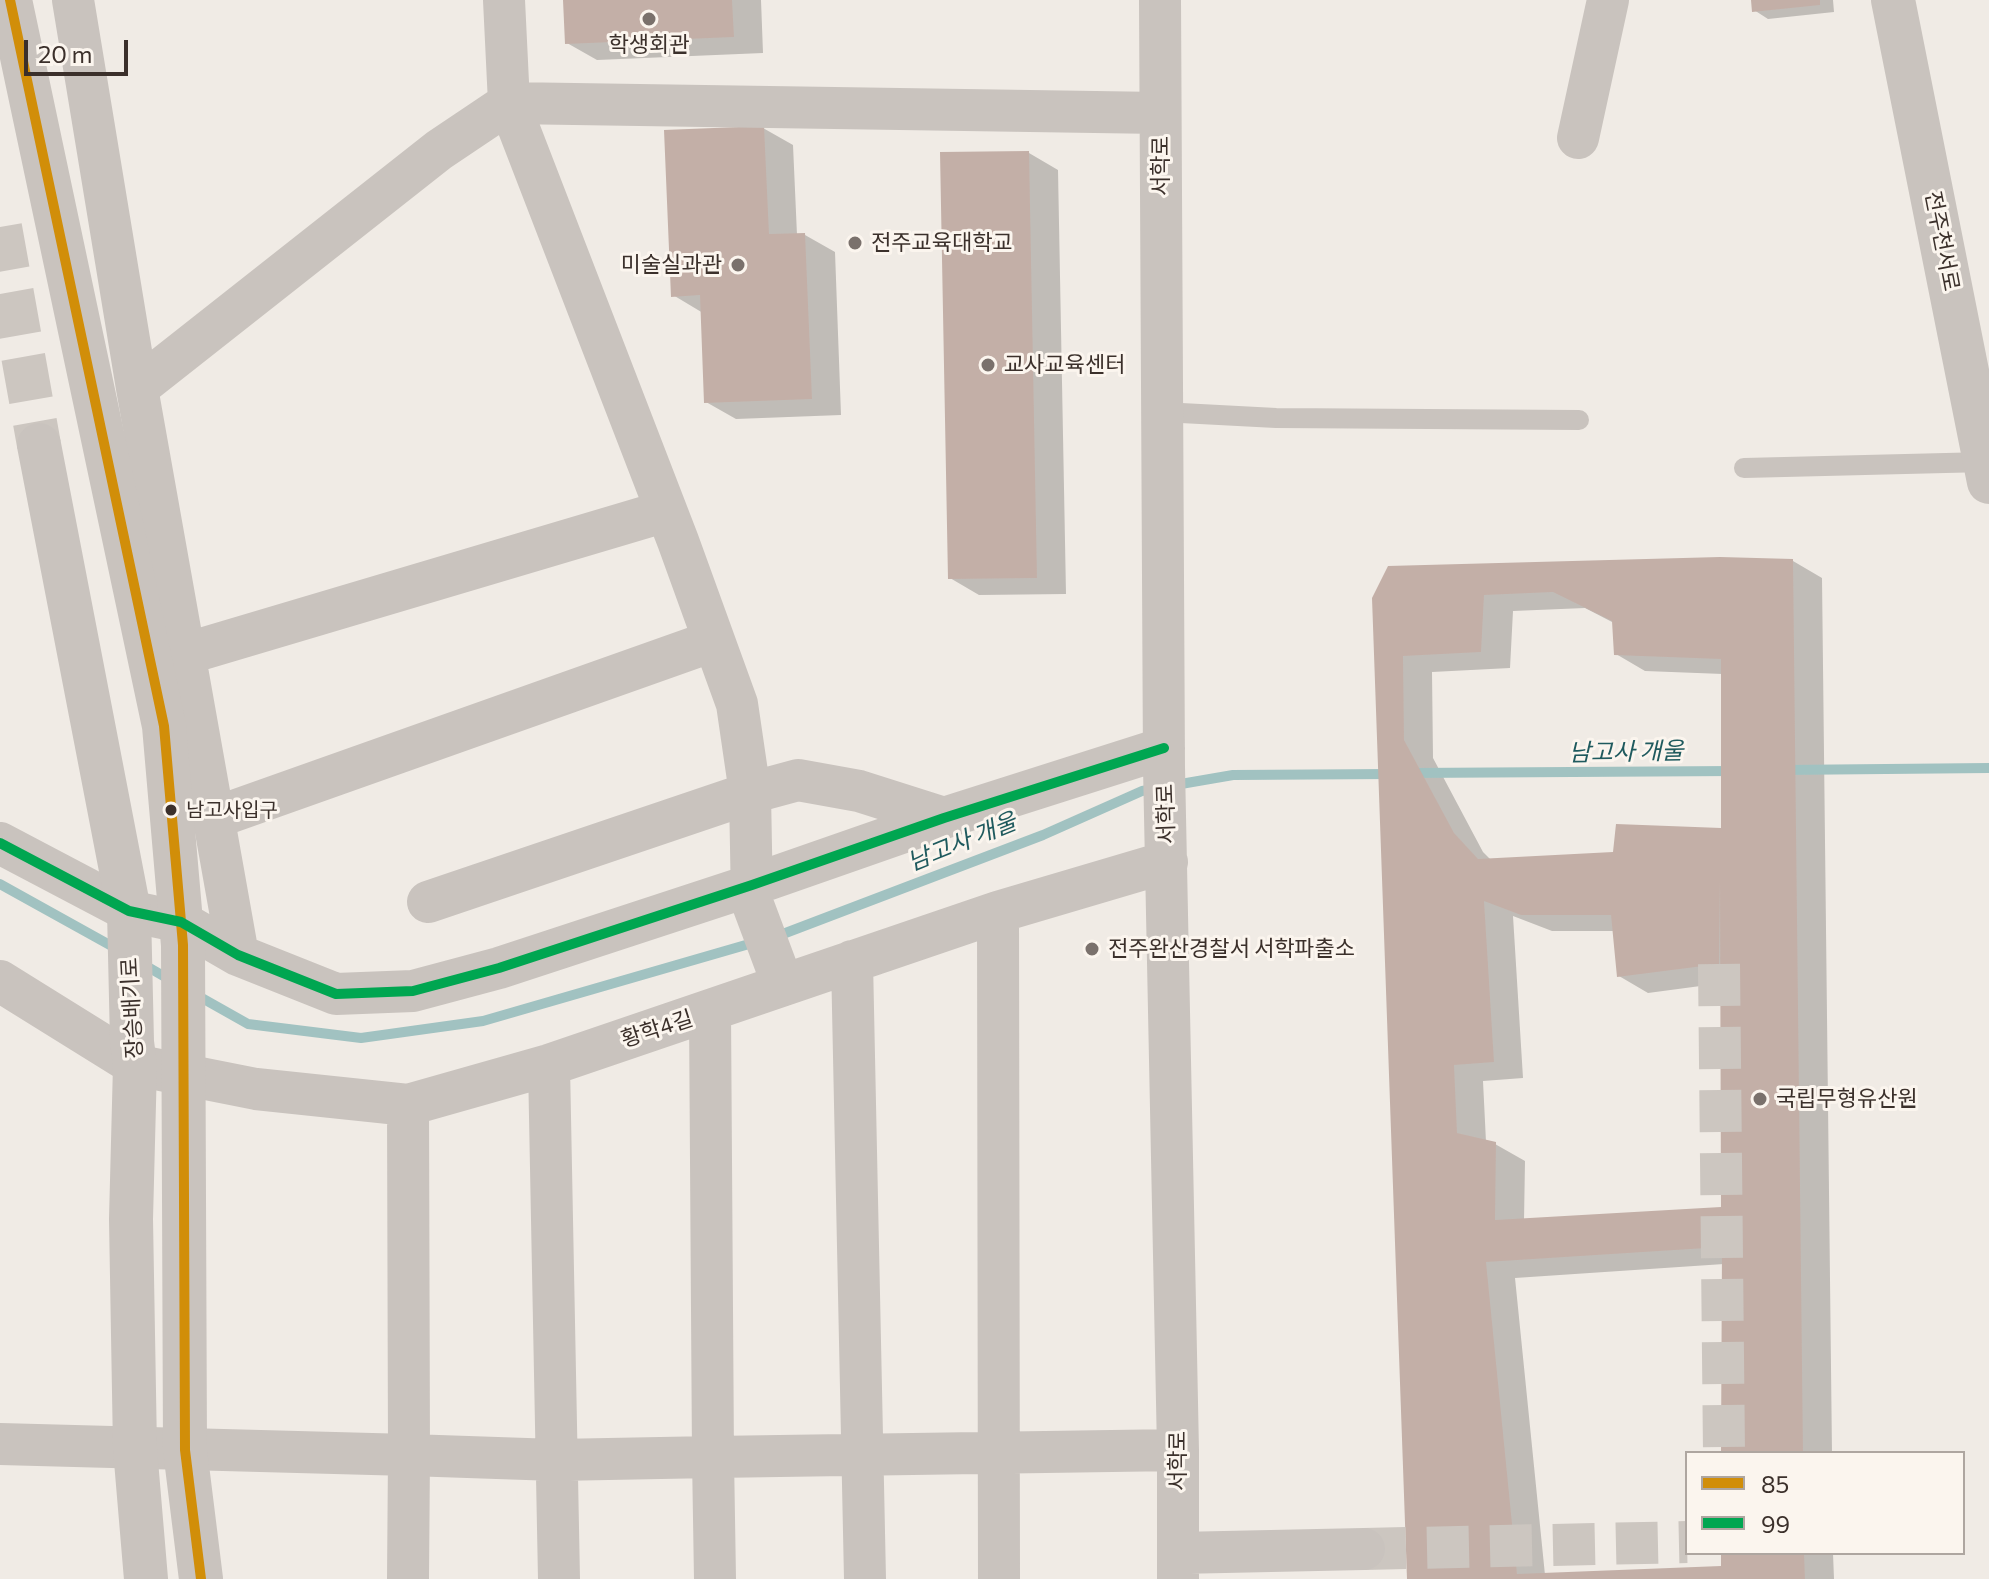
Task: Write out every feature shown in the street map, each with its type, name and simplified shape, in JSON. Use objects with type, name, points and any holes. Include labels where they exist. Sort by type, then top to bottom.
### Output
[{"type":"street","points":[[10,0],[164,726],[182,933],[185,1450],[201,1579]]},
{"type":"street","points":[[73,0],[137,388],[238,955]]},
{"type":"street","points":[[504,0],[509,103],[737,704],[750,793],[755,901],[778,973]]},
{"type":"street","name":"서학로","points":[[1160,0],[1164,757],[1178,1566]]},
{"type":"street","points":[[1578,138],[1608,0]]},
{"type":"street","name":"전주천서로","points":[[1893,0],[1987,472]]},
{"type":"street","points":[[137,388],[439,150],[509,103],[1160,113]]},
{"type":"street","name":"장승배기로","points":[[39,445],[128,922],[134,1054],[131,1219],[135,1449],[146,1579]]},
{"type":"street","points":[[185,654],[666,511]]},
{"type":"street","points":[[214,818],[713,641]]},
{"type":"street","points":[[0,843],[128,922],[182,933],[336,994],[413,991],[755,901],[944,818],[1164,757]]},
{"type":"street","points":[[428,902],[750,793],[798,780],[859,791],[944,818]]},
{"type":"street","name":"황학4길","points":[[134,1054],[183,1055],[256,1089],[408,1105],[549,1065],[710,1012],[778,973],[852,961],[998,912],[1167,862]]},
{"type":"street","points":[[998,912],[999,1579]]},
{"type":"street","points":[[852,961],[865,1579]]},
{"type":"street","points":[[0,981],[134,1054]]},
{"type":"street","points":[[710,1012],[715,1579]]},
{"type":"street","points":[[549,1065],[559,1579]]},
{"type":"street","points":[[408,1105],[408,1579]]},
{"type":"street","points":[[0,1444],[556,1460],[1178,1450]]},
{"type":"street","points":[[1178,1566],[1364,1549]]},
{"type":"lane","points":[[1162,412],[1276,418],[1579,420]]},
{"type":"lane","points":[[1744,468],[1987,472]]},
{"type":"building","name":"학생회관","points":[[563,0],[732,0],[734,37],[565,44]]},
{"type":"building","points":[[1751,0],[1820,0],[1820,5],[1752,12]]},
{"type":"building","name":"미술실과관","points":[[764,126],[769,234],[805,233],[812,399],[704,403],[700,295],[671,297],[664,130]]},
{"type":"building","name":"교사교육센터","points":[[1029,151],[1037,578],[948,579],[940,152]]},
{"type":"building","name":"국립무형유산원","points":[[1720,557],[1793,559],[1803,1451],[1721,1451],[1722,1247],[1486,1262],[1517,1574],[1721,1566],[1721,1555],[1804,1555],[1805,1579],[1407,1579],[1372,598],[1388,566]],"holes":[[[1553,592],[1612,621],[1614,655],[1721,659],[1721,828],[1616,824],[1613,852],[1478,859],[1454,833],[1404,740],[1403,656],[1481,652],[1484,595]],[[1720,881],[1721,1207],[1495,1220],[1496,1142],[1457,1133],[1454,1065],[1494,1062],[1484,901],[1521,915],[1611,915],[1617,977],[1719,964]]]},
{"type":"waterway","name":"남고사 개울","points":[[1782,770],[1989,768]]},
{"type":"waterway","name":"남고사 개울","points":[[1410,773],[1734,771]]},
{"type":"waterway","name":"남고사 개울","points":[[1175,785],[1233,775],[1390,774]]},
{"type":"waterway","name":"남고사 개울","points":[[775,937],[1043,835],[1142,791],[1155,789]]},
{"type":"waterway","name":"남고사 개울","points":[[0,884],[117,949]]},
{"type":"waterway","name":"남고사 개울","points":[[193,993],[248,1024],[361,1038],[483,1021],[756,942]]},
{"type":"waterway","name":"남고사 개울","points":[[141,963],[172,981]]},
{"type":"tunnel","points":[[0,227],[39,445]]},
{"type":"tunnel","points":[[1719,964],[1724,1451]]},
{"type":"tunnel","points":[[1364,1549],[1685,1542]]},
{"type":"transit line","name":"85","points":[[10,0],[164,726],[183,945],[185,1450],[201,1579]]},
{"type":"transit line","name":"99","points":[[0,843],[129,911],[181,922],[238,955],[336,994],[413,991],[499,968],[944,818],[1164,748]]},
{"type":"place","name":"학생회관","points":[[649,19]]},
{"type":"place","name":"전주교육대학교","points":[[855,243]]},
{"type":"place","name":"미술실과관","points":[[738,265]]},
{"type":"place","name":"교사교육센터","points":[[988,365]]},
{"type":"place","name":"남고사입구","points":[[171,810]]},
{"type":"place","name":"전주완산경찰서 서학파출소","points":[[1092,949]]},
{"type":"place","name":"국립무형유산원","points":[[1760,1099]]}]
